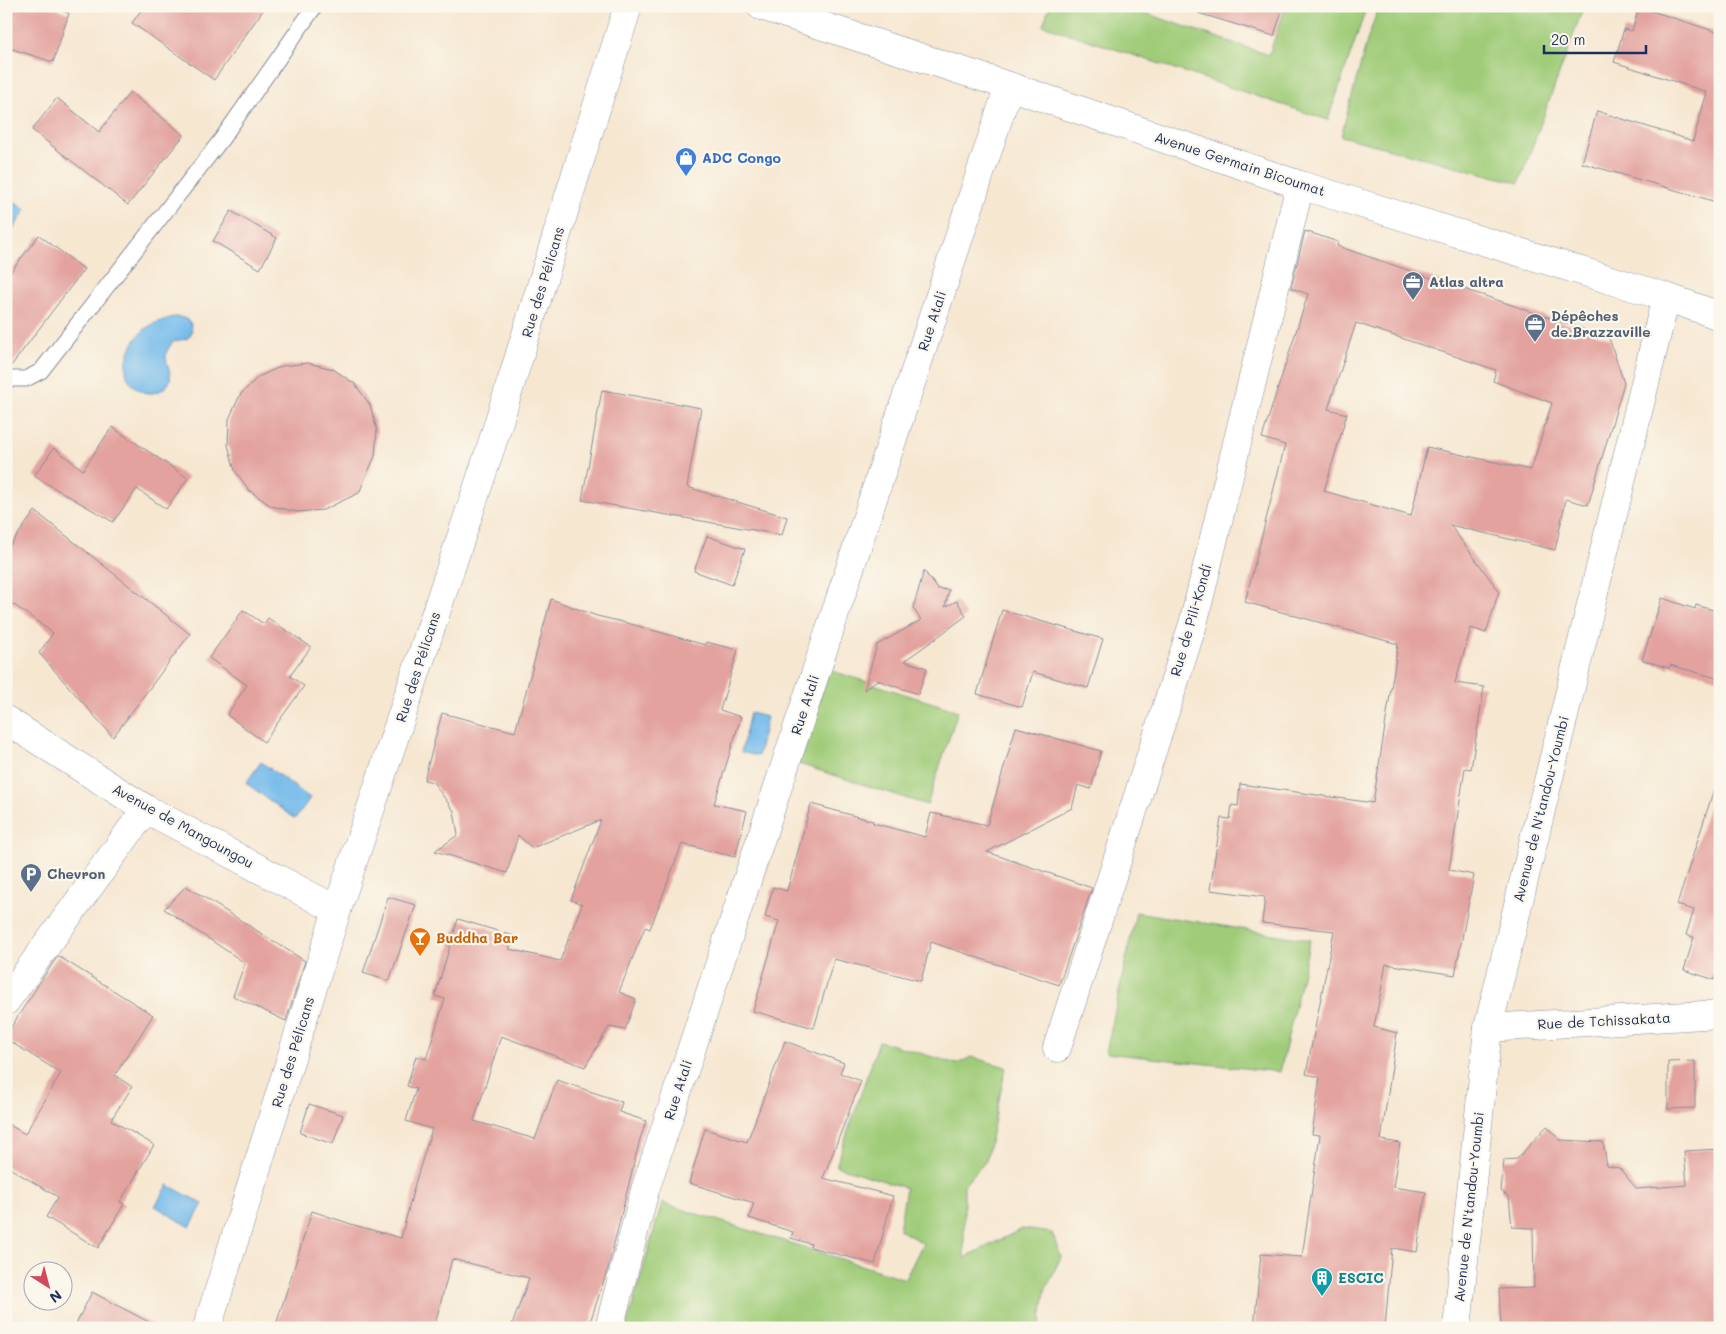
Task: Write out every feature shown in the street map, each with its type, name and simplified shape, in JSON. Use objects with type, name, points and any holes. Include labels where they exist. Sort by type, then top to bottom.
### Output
[{"type":"street","name":"Rue des Pélicans","points":[[207,1328],[337,910],[490,450],[628,6]]},
{"type":"street","name":"Avenue Germain Bicoumat","points":[[761,6],[1009,86],[1300,184],[1720,316]]},
{"type":"street","name":"Rue Atali","points":[[609,1328],[645,1190],[1009,86]]},
{"type":"street","name":"Rue de Pili-Kondi","points":[[1057,1048],[1192,624],[1300,184]]},
{"type":"street","name":"Avenue de N'tandou-Youmbi","points":[[1457,1328],[1488,1028],[1666,298]]},
{"type":"street","name":"Avenue de Mangoungou","points":[[6,720],[146,809],[337,910]]},
{"type":"street","points":[[6,1001],[146,809]]},
{"type":"street","name":"Rue de Tchissakata","points":[[1488,1028],[1720,1014]]},
{"type":"lane","points":[[6,379],[26,379],[41,371],[221,140],[315,6]]},
{"type":"green space","points":[[1050,6],[1124,6],[1269,55],[1286,6],[1367,6],[1328,120],[1043,25]]},
{"type":"green space","points":[[1379,6],[1584,6],[1519,183],[1341,136],[1367,41]]},
{"type":"green space","points":[[829,670],[958,711],[927,805],[799,764]]},
{"type":"green space","points":[[1136,912],[1310,940],[1280,1072],[1106,1053]]},
{"type":"green space","points":[[879,1041],[957,1064],[971,1057],[1006,1067],[986,1161],[964,1185],[964,1258],[1022,1229],[1052,1233],[1061,1257],[1045,1291],[1040,1328],[626,1328],[662,1203],[905,1279],[923,1243],[899,1230],[906,1188],[836,1166]]},
{"type":"water","points":[[6,196],[26,209],[12,231],[6,227]]},
{"type":"water","points":[[173,317],[181,317],[187,320],[192,331],[188,338],[174,341],[167,350],[166,359],[170,381],[163,389],[157,392],[151,393],[139,390],[130,382],[127,376],[127,359],[131,348],[145,329],[155,323]]},
{"type":"water","points":[[750,713],[767,717],[758,756],[741,752]]},
{"type":"water","points":[[261,762],[310,798],[295,819],[246,783]]},
{"type":"water","points":[[168,1185],[203,1204],[190,1227],[155,1206]]},
{"type":"building","points":[[6,6],[47,6],[69,13],[53,62],[6,47]]},
{"type":"building","points":[[144,6],[266,6],[214,80],[132,23]]},
{"type":"building","points":[[1199,6],[1264,6],[1282,11],[1274,36],[1198,13]]},
{"type":"building","points":[[1639,7],[1720,33],[1720,203],[1582,163],[1597,111],[1693,141],[1707,92],[1614,62],[1624,29],[1632,31]]},
{"type":"building","points":[[130,92],[184,135],[128,205],[32,130],[57,98],[99,132]]},
{"type":"building","points":[[231,211],[277,238],[260,269],[213,241]]},
{"type":"building","points":[[1305,231],[1338,242],[1337,246],[1609,338],[1624,383],[1588,505],[1566,499],[1555,550],[1450,525],[1499,591],[1486,633],[1471,628],[1455,683],[1484,687],[1471,769],[1465,768],[1449,870],[1474,875],[1455,975],[1386,964],[1374,1027],[1397,1033],[1381,1140],[1400,1143],[1393,1187],[1426,1192],[1417,1252],[1392,1248],[1385,1328],[1254,1328],[1261,1254],[1302,1257],[1320,1135],[1312,1134],[1320,1077],[1306,1074],[1334,931],[1262,923],[1265,897],[1210,890],[1221,818],[1230,819],[1232,805],[1238,806],[1240,784],[1373,803],[1398,644],[1245,602],[1285,445],[1262,438],[1308,294],[1291,288]],"holes":[[[1356,323],[1496,370],[1493,381],[1552,403],[1531,470],[1427,447],[1411,516],[1324,491],[1347,414],[1328,409]]]},
{"type":"building","points":[[39,235],[84,269],[8,370],[6,370],[6,278]]},
{"type":"building","points":[[308,363],[333,369],[355,384],[370,405],[377,430],[375,456],[359,493],[323,510],[297,512],[271,506],[250,491],[235,471],[228,445],[229,419],[240,395],[258,377],[282,366]]},
{"type":"building","points":[[602,390],[701,408],[687,487],[787,517],[782,535],[582,500]]},
{"type":"building","points":[[112,427],[188,478],[166,509],[137,489],[113,522],[34,476],[54,448],[83,470]]},
{"type":"building","points":[[35,511],[190,634],[113,737],[39,653],[53,633],[6,599],[6,551]]},
{"type":"building","points":[[707,536],[745,549],[732,585],[694,571]]},
{"type":"building","points":[[924,571],[938,589],[949,590],[945,607],[957,601],[966,616],[936,638],[936,640],[904,661],[927,668],[918,694],[877,680],[864,690],[877,645],[921,620],[913,608]]},
{"type":"building","points":[[1662,598],[1695,609],[1696,605],[1720,612],[1720,679],[1670,665],[1669,668],[1642,660]]},
{"type":"building","points":[[551,599],[597,616],[705,645],[706,642],[738,650],[720,710],[741,717],[714,804],[747,811],[735,857],[682,844],[650,929],[645,927],[619,992],[636,999],[625,1030],[609,1027],[585,1067],[501,1036],[474,1121],[535,1139],[557,1080],[622,1102],[619,1112],[646,1121],[608,1268],[588,1328],[511,1328],[529,1278],[452,1259],[434,1328],[275,1328],[312,1211],[401,1238],[432,1129],[406,1121],[416,1089],[407,1086],[416,1056],[426,1059],[445,999],[435,996],[458,919],[514,936],[509,949],[560,961],[582,904],[571,900],[601,820],[532,848],[518,835],[507,873],[435,851],[458,835],[454,811],[433,782],[424,780],[442,713],[515,732]]},
{"type":"building","points":[[243,610],[264,624],[268,618],[311,647],[290,676],[304,686],[264,742],[227,715],[247,685],[209,658]]},
{"type":"building","points":[[1002,610],[1103,639],[1088,688],[1033,672],[1022,707],[977,694]]},
{"type":"building","points":[[1016,727],[1101,751],[1091,789],[1078,785],[1072,808],[987,852],[1092,888],[1059,985],[931,942],[921,981],[834,959],[814,1028],[753,1011],[779,921],[765,917],[773,887],[787,891],[811,804],[925,837],[931,813],[987,825]]},
{"type":"building","points":[[1714,789],[1720,790],[1720,965],[1715,980],[1684,970],[1694,937],[1686,935],[1694,910],[1677,905]]},
{"type":"building","points":[[186,886],[305,961],[286,1021],[233,996],[245,963],[164,909]]},
{"type":"building","points":[[388,897],[416,905],[389,981],[363,973]]},
{"type":"building","points":[[58,956],[153,1015],[115,1075],[132,1087],[111,1120],[154,1145],[120,1202],[124,1204],[98,1248],[46,1217],[58,1197],[6,1166],[6,1123],[25,1134],[61,1073],[6,1039],[6,1035]]},
{"type":"building","points":[[785,1041],[844,1063],[840,1073],[861,1081],[823,1178],[893,1196],[875,1264],[810,1247],[811,1244],[791,1238],[793,1232],[749,1218],[754,1203],[689,1183],[705,1129],[747,1142]]},
{"type":"building","points":[[1695,1061],[1695,1108],[1668,1109],[1668,1062]]},
{"type":"building","points":[[309,1104],[343,1115],[333,1144],[300,1133]]},
{"type":"building","points":[[1547,1126],[1560,1140],[1603,1142],[1607,1166],[1619,1168],[1637,1189],[1687,1185],[1684,1151],[1720,1149],[1720,1328],[1501,1328],[1499,1289],[1534,1288],[1533,1228],[1512,1227],[1509,1197],[1501,1191],[1504,1160],[1517,1159]]},
{"type":"building","points":[[92,1292],[160,1328],[74,1328]]},
{"type":"place","name":"ADC Congo","points":[[686,177]]},
{"type":"place","name":"Atlas altra","points":[[1413,301]]},
{"type":"place","name":"Dépêches de.Brazzaville","points":[[1535,343]]},
{"type":"place","name":"Chevron","points":[[31,893]]},
{"type":"place","name":"Buddha Bar","points":[[420,957]]},
{"type":"place","name":"ESCIC","points":[[1322,1297]]}]
